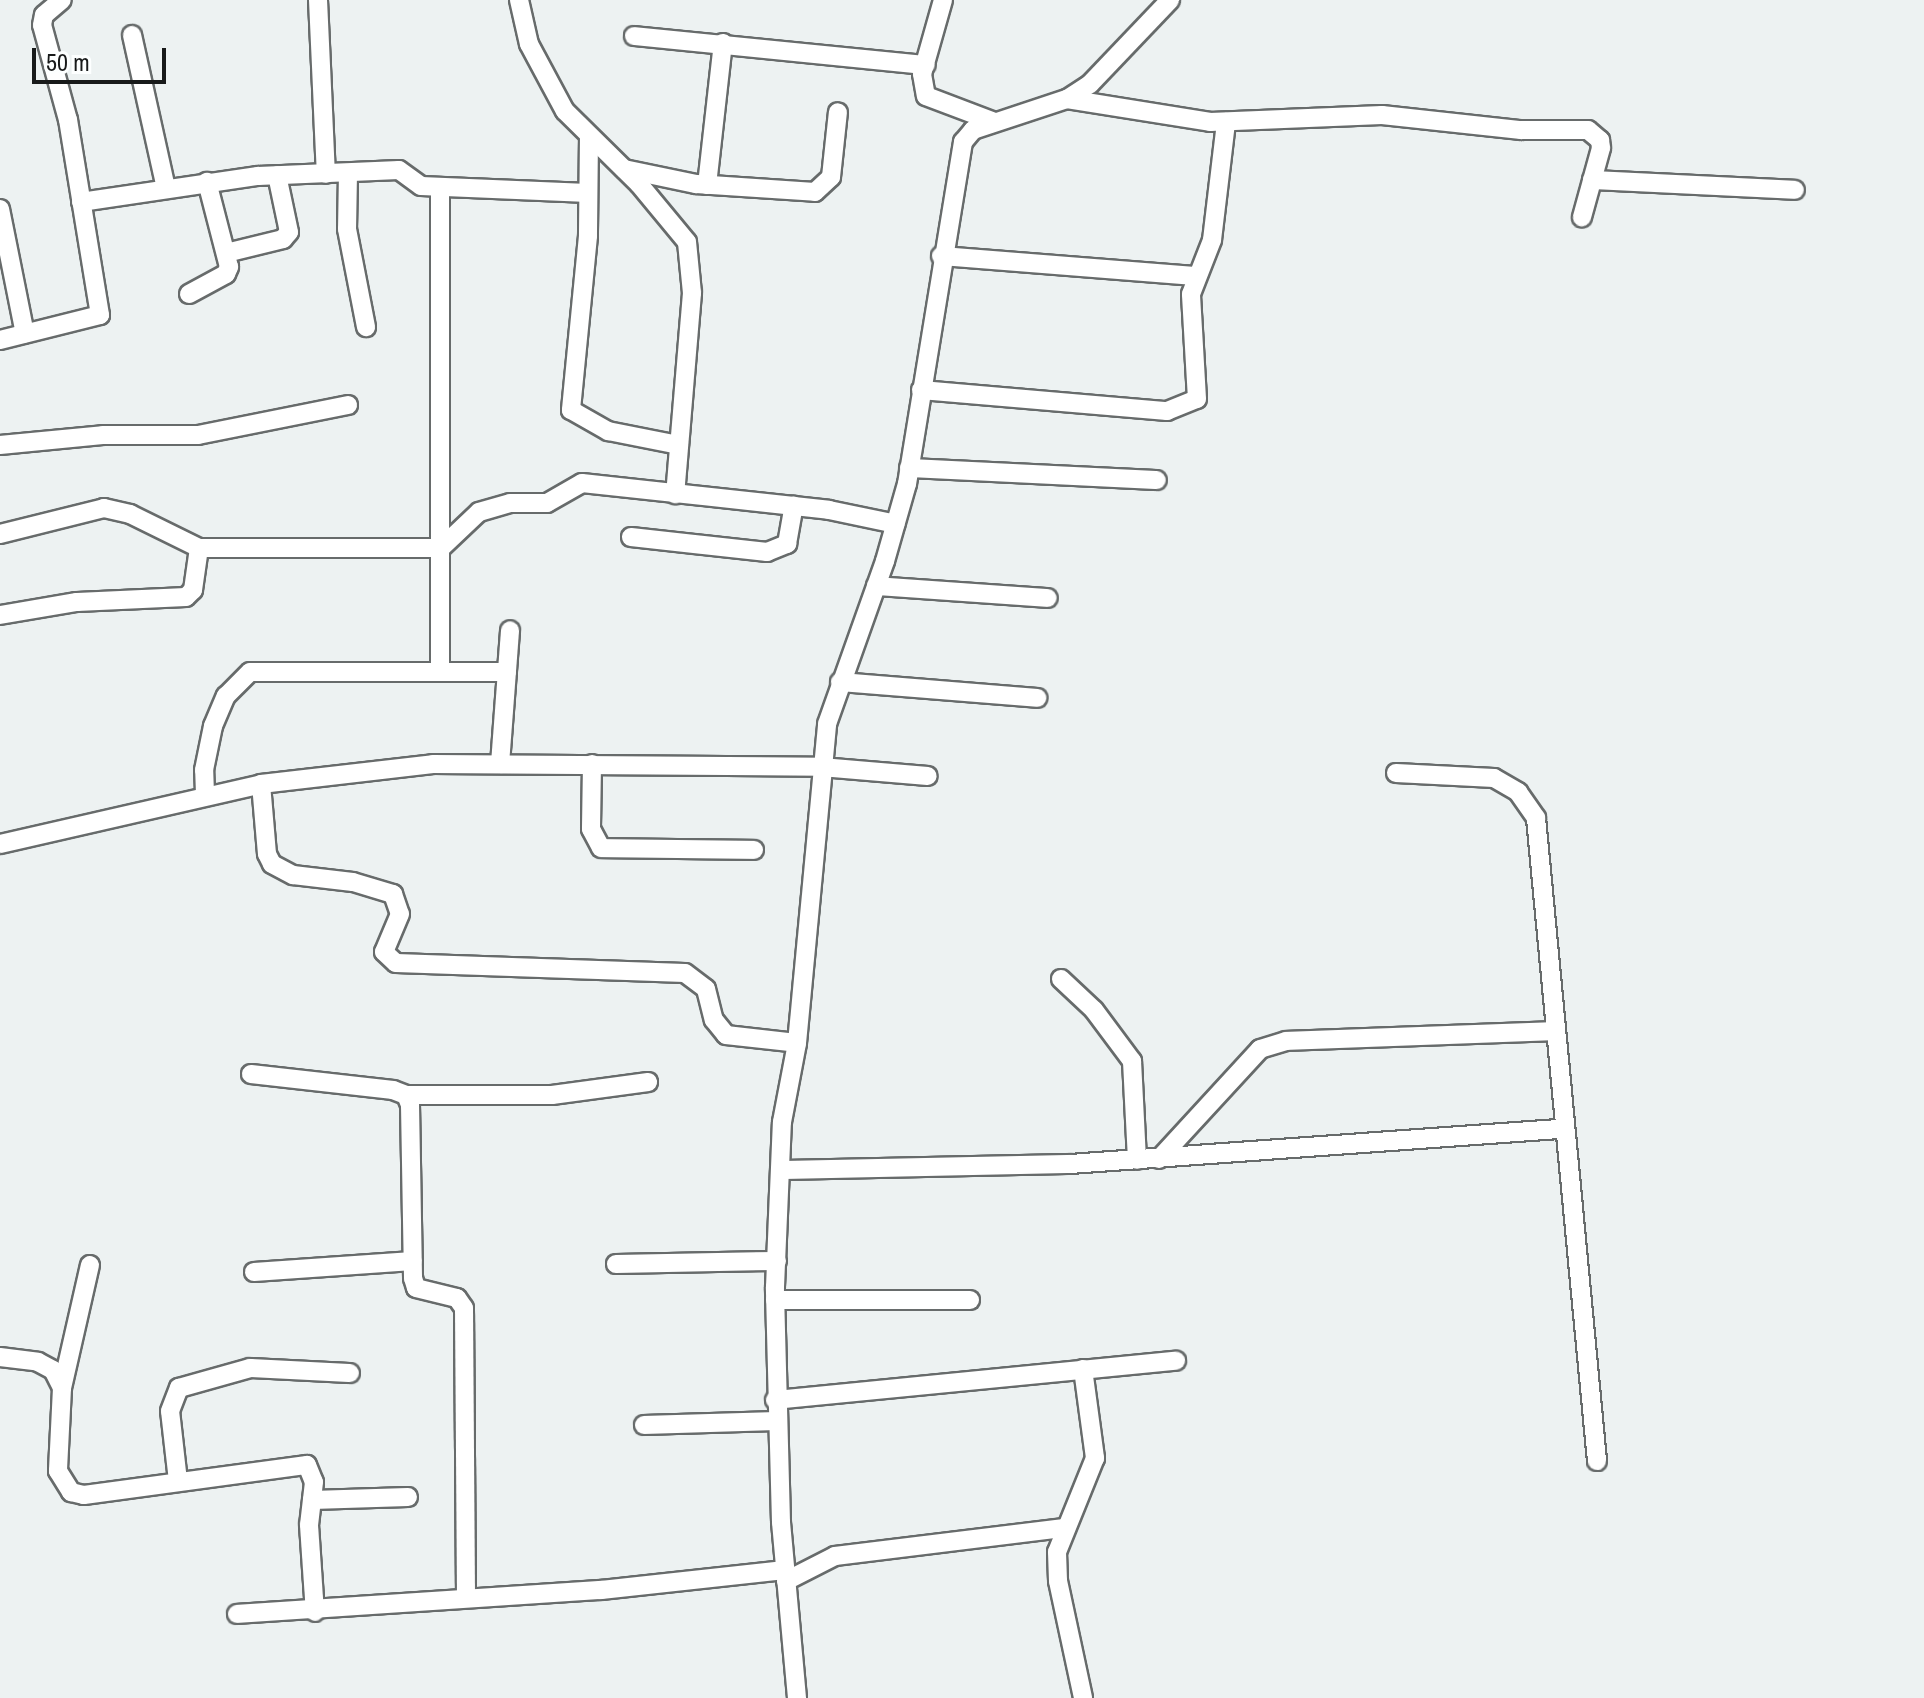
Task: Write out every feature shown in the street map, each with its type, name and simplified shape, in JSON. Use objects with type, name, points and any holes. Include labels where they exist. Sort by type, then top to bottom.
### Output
[{"type":"street","points":[[0,340],[100,315],[68,120],[42,25],[44,15],[62,0]]},
{"type":"street","points":[[318,0],[326,174]]},
{"type":"street","points":[[519,0],[543,79],[589,136],[673,223],[687,242],[692,263],[675,494]]},
{"type":"street","points":[[943,0],[922,85],[932,102],[992,121]]},
{"type":"street","points":[[797,1698],[785,1576],[776,1421],[775,1300],[785,1094],[797,1043],[821,767],[840,682],[896,524],[909,468],[941,256],[963,142],[973,130],[992,121],[1067,99],[1090,84],[1170,0]]},
{"type":"street","points":[[132,35],[166,188]]},
{"type":"street","points":[[634,36],[926,65]]},
{"type":"street","points":[[707,185],[723,43]]},
{"type":"street","points":[[1067,99],[1226,122],[1382,115],[1521,130],[1588,130],[1600,140],[1601,148],[1582,217]]},
{"type":"street","points":[[623,169],[707,185],[802,192],[825,187],[831,177],[838,112]]},
{"type":"street","points":[[921,390],[1183,409],[1197,399],[1200,383],[1191,316],[1195,276],[1212,240],[1226,122]]},
{"type":"street","points":[[589,136],[588,193],[571,410],[608,431],[679,445]]},
{"type":"street","points":[[81,202],[207,182],[277,175],[399,170],[421,186],[588,193]]},
{"type":"street","points":[[348,173],[347,229],[366,327]]},
{"type":"street","points":[[226,253],[283,239],[289,232],[277,175]]},
{"type":"street","points":[[1592,180],[1795,190]]},
{"type":"street","points":[[189,294],[226,274],[226,253],[207,182]]},
{"type":"street","points":[[440,187],[440,672]]},
{"type":"street","points":[[0,209],[25,334]]},
{"type":"street","points":[[941,256],[1195,276]]},
{"type":"street","points":[[0,445],[103,435],[198,435],[348,405]]},
{"type":"street","points":[[909,468],[1157,480]]},
{"type":"street","points":[[0,534],[104,508],[130,514],[199,548],[441,548],[479,512],[510,503],[547,503],[582,483],[794,506],[896,524]]},
{"type":"street","points":[[631,537],[767,552],[787,544],[794,506]]},
{"type":"street","points":[[0,615],[77,602],[186,597],[193,590],[199,548]]},
{"type":"street","points":[[876,586],[1048,598]]},
{"type":"street","points":[[500,764],[510,630]]},
{"type":"street","points":[[205,794],[204,770],[213,726],[226,696],[250,672],[507,672]]},
{"type":"street","points":[[840,682],[1037,698]]},
{"type":"street","points":[[592,764],[591,829],[601,848],[754,850]]},
{"type":"street","points":[[0,844],[205,794],[417,765],[821,767],[928,776]]},
{"type":"street","points":[[1396,773],[1494,778],[1518,792],[1536,818],[1597,1461]]},
{"type":"street","points":[[261,784],[267,854],[279,871],[393,894],[400,914],[384,952],[396,963],[685,973],[706,989],[714,1020],[726,1035],[797,1043]]},
{"type":"street","points":[[1061,979],[1094,1010],[1132,1061],[1137,1160]]},
{"type":"street","points":[[1159,1159],[1260,1049],[1286,1041],[1555,1031]]},
{"type":"street","points":[[251,1074],[406,1095],[552,1095],[648,1082]]},
{"type":"street","points":[[406,1095],[411,1117],[416,1288],[457,1298],[464,1308],[466,1596]]},
{"type":"street","points":[[781,1170],[1159,1159],[1564,1129]]},
{"type":"street","points":[[254,1272],[413,1261]]},
{"type":"street","points":[[616,1264],[777,1261]]},
{"type":"street","points":[[90,1265],[62,1388],[58,1471],[71,1492],[84,1495],[296,1463],[312,1472],[309,1525],[315,1612]]},
{"type":"street","points":[[775,1300],[970,1300]]},
{"type":"street","points":[[0,1357],[38,1362],[53,1370],[62,1388]]},
{"type":"street","points":[[775,1400],[1176,1361]]},
{"type":"street","points":[[178,1481],[170,1411],[179,1388],[250,1368],[350,1373]]},
{"type":"street","points":[[1083,1369],[1095,1458],[1064,1528],[1057,1552],[1058,1581],[1083,1698]]},
{"type":"street","points":[[644,1425],[776,1421]]},
{"type":"street","points":[[312,1500],[408,1497]]},
{"type":"street","points":[[237,1614],[315,1612],[466,1596],[601,1590],[785,1576],[835,1556],[1064,1528]]}]
